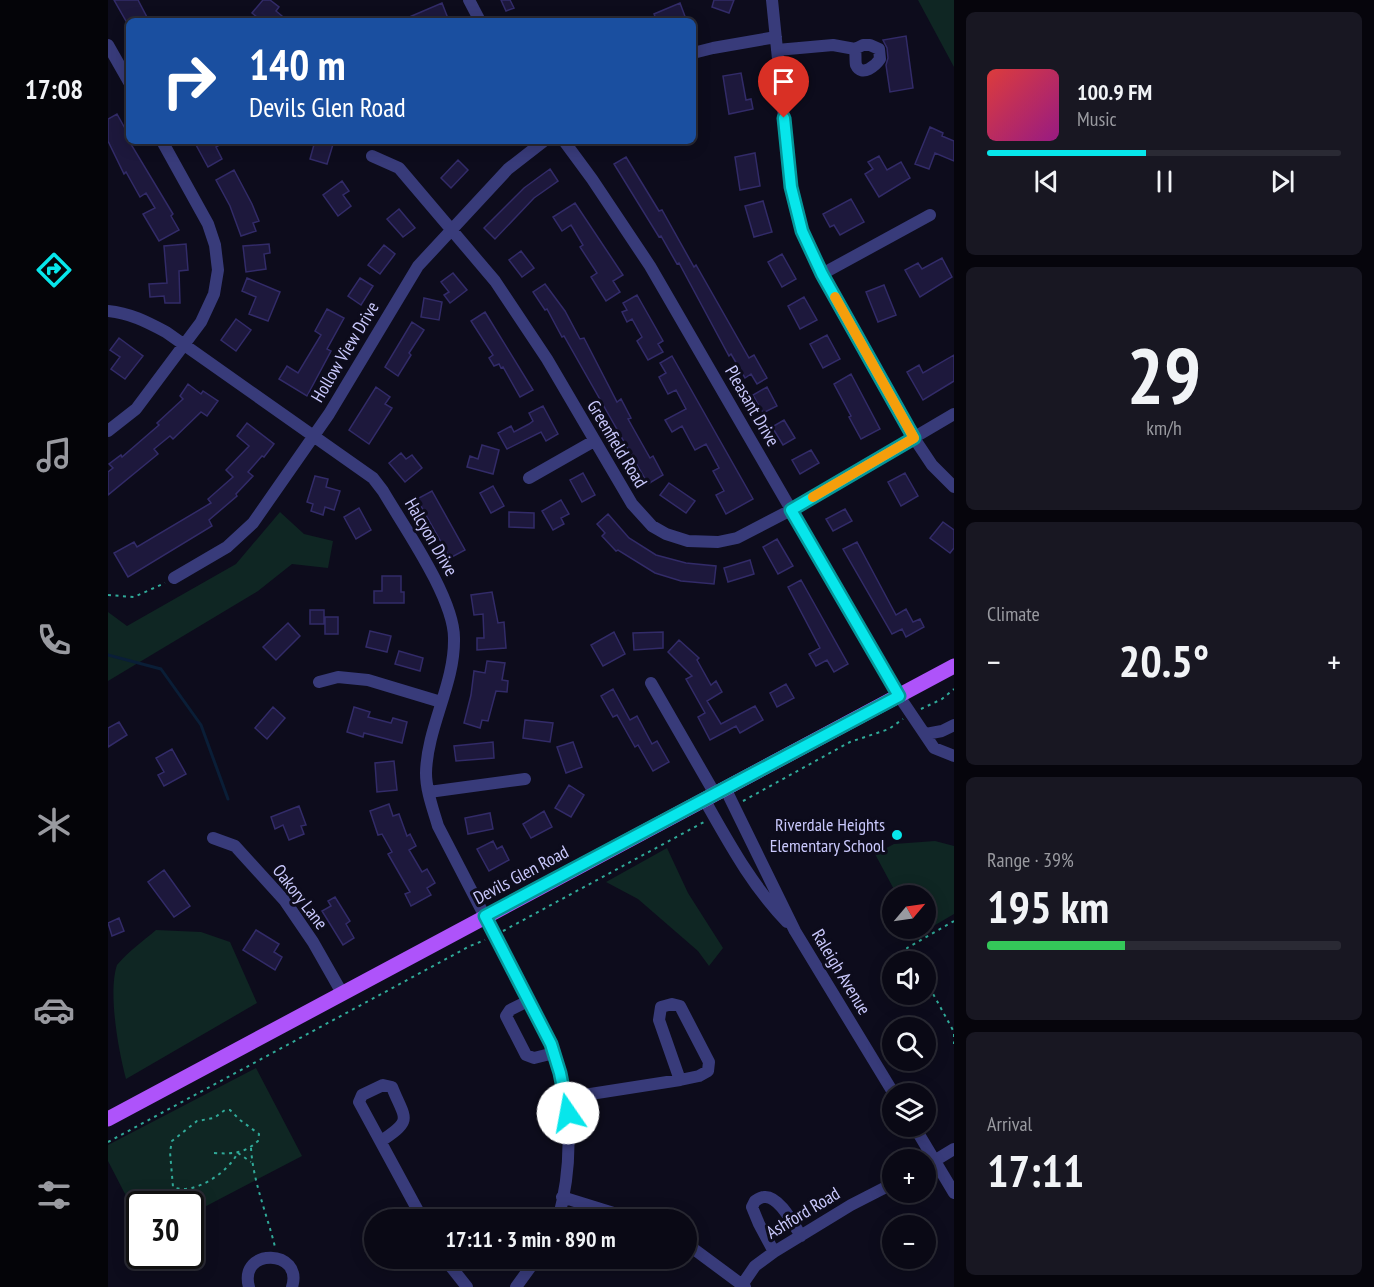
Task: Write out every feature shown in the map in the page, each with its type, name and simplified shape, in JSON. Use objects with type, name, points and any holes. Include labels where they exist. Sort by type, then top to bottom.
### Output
[{"type":"main road","name":"Devils Glen Road","points":[[108,1119],[954,666]]},
{"type":"street","points":[[469,0],[478,18]]},
{"type":"street","points":[[772,0],[791,187],[802,231],[822,274],[914,438],[932,465],[954,487]]},
{"type":"street","points":[[696,53],[777,43],[833,45],[855,49]]},
{"type":"street","points":[[108,45],[126,77]]},
{"type":"street","points":[[108,432],[136,409],[201,322],[214,294],[218,270],[215,245],[208,224],[164,144]]},
{"type":"street","name":"Hollow View Drive","points":[[174,578],[227,547],[253,523],[314,436],[418,266],[508,169],[540,144]]},
{"type":"street","name":"Pleasant Drive","points":[[566,144],[650,266],[899,696],[934,748],[954,756]]},
{"type":"street","name":"Greenfield Road","points":[[372,156],[399,168],[495,281],[524,322],[632,504],[652,526],[666,534],[688,541],[718,542],[737,538],[791,510],[954,414]]},
{"type":"street","points":[[822,274],[930,215]]},
{"type":"street","name":"Halcyon Drive","points":[[108,311],[122,312],[143,320],[184,345],[373,478],[383,491],[441,592],[450,615],[454,637],[453,656],[432,736],[426,772],[429,792],[438,826],[554,1053],[568,1113],[570,1154],[560,1209]]},
{"type":"street","points":[[529,478],[594,441]]},
{"type":"street","points":[[319,682],[338,677],[368,680],[441,702]]},
{"type":"street","points":[[651,683],[715,794]]},
{"type":"street","points":[[926,734],[942,731],[954,725]]},
{"type":"street","points":[[429,792],[525,779]]},
{"type":"street","name":"Raleigh Avenue","points":[[715,794],[735,807],[795,931],[887,1083]]},
{"type":"street","name":"Raleigh Avenue","points":[[715,794],[714,818],[740,863],[768,902],[795,931]]},
{"type":"street","name":"Oakory Lane","points":[[213,838],[235,846],[285,901],[313,942],[342,993]]},
{"type":"street","points":[[528,1001],[510,1010],[506,1016],[526,1055],[534,1058],[554,1053]]},
{"type":"street","points":[[565,1098],[680,1080],[699,1076],[708,1071],[709,1062],[680,1006],[672,1004],[661,1008],[659,1020],[680,1080]]},
{"type":"street","points":[[381,1141],[400,1128],[404,1122],[404,1115],[392,1087],[383,1085],[362,1095],[359,1102],[417,1209]]},
{"type":"street","points":[[936,1160],[954,1149]]},
{"type":"street","points":[[936,1170],[954,1192]]},
{"type":"street","name":"Ashford Road","points":[[744,1286],[755,1266],[774,1252],[851,1205],[882,1189]]},
{"type":"street","points":[[774,1252],[752,1207],[755,1201],[765,1196],[783,1207],[801,1236]]},
{"type":"street","points":[[562,1197],[601,1209]]},
{"type":"street","points":[[697,1251],[744,1286]]},
{"type":"street","points":[[249,1287],[248,1276],[255,1262],[262,1258],[272,1257],[286,1262],[292,1270],[294,1278],[292,1287]]},
{"type":"street","points":[[453,1269],[467,1287]]},
{"type":"street","points":[[516,1287],[529,1269]]},
{"type":"path","points":[[108,595],[134,597],[174,578]]},
{"type":"path","points":[[735,807],[748,797],[850,742],[889,729],[942,699],[954,689]]},
{"type":"path","points":[[108,1142],[470,946],[495,935],[714,818]]},
{"type":"path","points":[[909,951],[907,948],[954,921]]},
{"type":"path","points":[[936,1000],[954,1033],[954,1044]]},
{"type":"path","points":[[214,1153],[238,1153],[251,1148],[258,1141],[259,1134],[230,1110],[225,1110],[214,1119],[197,1121],[172,1141],[170,1152],[173,1187],[187,1189],[202,1184],[231,1164],[238,1153]]},
{"type":"path","points":[[251,1148],[252,1162],[279,1258]]},
{"type":"path","points":[[238,1153],[252,1162]]},
{"type":"green space","points":[[918,0],[954,0],[954,67]]},
{"type":"green space","points":[[280,512],[304,534],[333,541],[328,568],[292,564],[258,591],[108,681],[108,612],[127,626],[236,564]]},
{"type":"green space","points":[[935,841],[954,846],[954,914],[936,924],[936,885],[892,885],[875,854],[894,844]]},
{"type":"green space","points":[[667,848],[688,893],[723,948],[709,966],[698,951],[638,899],[606,882]]},
{"type":"green space","points":[[156,930],[201,932],[230,942],[257,1003],[126,1079],[115,1021],[114,976],[117,965]]},
{"type":"green space","points":[[256,1068],[302,1156],[204,1207],[204,1191],[126,1191],[126,1196],[108,1161],[108,1145]]},
{"type":"building","points":[[114,0],[138,0],[147,18],[126,18],[126,21]]},
{"type":"building","points":[[263,0],[270,0],[279,7],[276,11],[284,18],[258,18],[252,13]]},
{"type":"building","points":[[501,0],[510,0],[514,8],[506,11]]},
{"type":"building","points":[[714,0],[734,0],[729,13],[712,7]]},
{"type":"building","points":[[442,3],[448,18],[407,18]]},
{"type":"building","points":[[680,3],[686,18],[656,18],[654,14]]},
{"type":"building","points":[[906,36],[913,88],[890,92],[886,65],[887,48],[883,40]]},
{"type":"building","points":[[741,73],[746,100],[751,99],[753,109],[729,114],[723,76]]},
{"type":"building","points":[[117,114],[126,130],[126,144],[131,144],[173,214],[171,216],[179,230],[159,241],[143,214],[155,208],[146,193],[140,197],[126,172],[124,174],[108,141],[108,119]]},
{"type":"building","points":[[930,127],[954,141],[954,161],[935,153],[929,169],[915,164]]},
{"type":"building","points":[[196,144],[221,144],[216,147],[222,159],[208,167]]},
{"type":"building","points":[[314,144],[333,144],[327,164],[310,159]]},
{"type":"building","points":[[755,153],[760,186],[740,190],[735,157]]},
{"type":"building","points":[[879,156],[887,170],[901,162],[910,178],[879,197],[865,174],[873,169],[868,162]]},
{"type":"building","points":[[626,157],[659,211],[662,210],[694,267],[696,265],[749,358],[754,355],[767,378],[757,384],[751,374],[745,378],[731,354],[729,356],[679,263],[677,264],[661,236],[659,237],[614,164]]},
{"type":"building","points":[[458,160],[468,170],[451,188],[441,178]]},
{"type":"building","points":[[550,169],[558,181],[534,198],[495,239],[484,228],[524,188]]},
{"type":"building","points":[[234,170],[259,221],[253,223],[256,231],[241,236],[230,206],[216,180]]},
{"type":"building","points":[[342,181],[349,191],[343,195],[351,206],[338,216],[323,195]]},
{"type":"building","points":[[851,199],[864,222],[840,235],[834,225],[830,227],[823,214]]},
{"type":"building","points":[[763,201],[772,232],[754,237],[745,206]]},
{"type":"building","points":[[575,203],[623,275],[613,281],[620,292],[606,301],[591,277],[597,273],[580,247],[583,245],[571,225],[562,231],[553,217]]},
{"type":"building","points":[[399,209],[415,228],[403,237],[387,219]]},
{"type":"building","points":[[186,244],[188,270],[179,271],[180,303],[165,303],[164,296],[150,297],[149,284],[167,283],[164,246]]},
{"type":"building","points":[[269,244],[270,253],[264,254],[266,269],[246,272],[243,246]]},
{"type":"building","points":[[384,245],[395,254],[380,274],[368,265]]},
{"type":"building","points":[[521,251],[534,268],[522,277],[509,260]]},
{"type":"building","points":[[782,254],[796,279],[782,287],[768,262]]},
{"type":"building","points":[[942,258],[952,277],[920,297],[905,270],[918,263],[922,269]]},
{"type":"building","points":[[453,273],[467,290],[450,303],[444,295],[449,292],[441,282]]},
{"type":"building","points":[[247,278],[280,292],[268,321],[249,314],[256,297],[242,291]]},
{"type":"building","points":[[360,278],[373,286],[361,305],[348,296]]},
{"type":"building","points":[[545,284],[565,311],[580,339],[584,338],[617,402],[621,399],[631,418],[628,419],[650,458],[653,456],[663,475],[648,484],[564,336],[562,337],[547,309],[545,310],[533,292]]},
{"type":"building","points":[[884,285],[896,315],[878,322],[866,292]]},
{"type":"building","points":[[637,295],[663,341],[658,344],[663,352],[648,360],[637,341],[642,337],[632,319],[627,322],[622,312],[627,310],[623,303]]},
{"type":"building","points":[[804,297],[817,320],[800,329],[788,306]]},
{"type":"building","points":[[424,298],[442,302],[439,320],[421,317]]},
{"type":"building","points":[[327,309],[344,318],[327,349],[331,351],[307,396],[279,379],[287,366],[298,373],[321,335],[315,331]]},
{"type":"building","points":[[485,312],[533,390],[520,397],[503,367],[501,368],[499,364],[494,366],[489,358],[493,355],[471,321]]},
{"type":"building","points":[[236,319],[251,330],[236,351],[221,340]]},
{"type":"building","points":[[412,322],[424,330],[398,376],[385,367]]},
{"type":"building","points":[[827,335],[840,359],[823,368],[810,344]]},
{"type":"building","points":[[119,338],[143,356],[125,379],[111,369],[120,357],[110,350]]},
{"type":"building","points":[[954,355],[954,381],[923,400],[907,372],[919,365],[923,373]]},
{"type":"building","points":[[672,356],[753,499],[726,514],[716,495],[724,491],[713,471],[719,468],[706,444],[695,450],[682,426],[672,432],[665,420],[686,409],[676,390],[668,394],[659,377],[666,373],[660,363]]},
{"type":"building","points":[[851,374],[880,429],[861,439],[834,384]]},
{"type":"building","points":[[188,384],[201,394],[203,391],[218,401],[207,416],[201,412],[173,439],[170,436],[154,449],[158,454],[108,495],[108,472],[113,468],[109,464],[121,455],[122,457],[159,425],[157,423],[183,399],[180,396]]},
{"type":"building","points":[[376,387],[390,397],[385,404],[392,408],[369,444],[349,430]]},
{"type":"building","points":[[767,387],[777,406],[763,413],[753,395]]},
{"type":"building","points":[[543,406],[558,434],[546,441],[541,432],[507,449],[498,433],[511,426],[514,432],[529,424],[533,421],[529,413]]},
{"type":"building","points":[[784,420],[795,438],[783,445],[772,427]]},
{"type":"building","points":[[247,423],[274,444],[248,472],[253,476],[236,494],[237,496],[209,520],[212,526],[128,577],[114,553],[134,542],[137,547],[211,503],[208,499],[233,477],[226,470],[249,446],[237,436]]},
{"type":"building","points":[[482,445],[499,450],[493,474],[467,467],[470,456],[478,459]]},
{"type":"building","points":[[811,450],[819,463],[800,474],[792,460]]},
{"type":"building","points":[[401,453],[406,459],[412,455],[422,468],[405,482],[389,463]]},
{"type":"building","points":[[583,473],[595,495],[582,502],[570,480]]},
{"type":"building","points":[[905,473],[918,496],[901,506],[888,482]]},
{"type":"building","points":[[315,476],[328,479],[326,487],[340,491],[334,510],[325,507],[323,515],[311,511],[313,504],[307,502]]},
{"type":"building","points":[[669,483],[695,501],[686,513],[660,495]]},
{"type":"building","points":[[493,486],[504,506],[491,513],[480,493]]},
{"type":"building","points":[[432,491],[465,550],[450,558],[417,499]]},
{"type":"building","points":[[561,500],[569,514],[561,518],[564,524],[553,530],[542,511]]},
{"type":"building","points":[[359,508],[371,530],[356,539],[344,517]]},
{"type":"building","points":[[845,509],[852,521],[833,531],[826,519]]},
{"type":"building","points":[[509,512],[534,513],[534,528],[509,527]]},
{"type":"building","points":[[608,514],[629,538],[656,555],[686,563],[716,566],[714,584],[681,581],[655,573],[618,550],[616,551],[602,536],[605,533],[597,524]]},
{"type":"building","points":[[943,522],[954,530],[954,548],[950,553],[930,538]]},
{"type":"building","points":[[777,539],[793,566],[778,574],[763,547]]},
{"type":"building","points":[[857,542],[896,615],[906,609],[913,622],[920,619],[924,627],[906,637],[902,629],[892,634],[843,549]]},
{"type":"building","points":[[750,560],[754,574],[728,582],[724,568]]},
{"type":"building","points":[[382,576],[401,576],[404,603],[374,603],[374,591],[382,591]]},
{"type":"building","points":[[801,580],[848,664],[834,672],[827,660],[816,666],[809,654],[820,648],[788,587]]},
{"type":"building","points":[[492,592],[498,623],[504,622],[506,648],[477,650],[477,638],[484,638],[483,614],[474,615],[471,595]]},
{"type":"building","points":[[310,610],[324,610],[324,624],[310,624]]},
{"type":"building","points":[[325,617],[338,617],[338,634],[325,634]]},
{"type":"building","points":[[288,623],[300,636],[276,660],[263,647]]},
{"type":"building","points":[[370,631],[391,636],[387,652],[366,647]]},
{"type":"building","points":[[614,632],[625,654],[603,666],[591,645]]},
{"type":"building","points":[[663,632],[663,648],[634,650],[633,633]]},
{"type":"building","points":[[679,640],[699,658],[697,660],[711,685],[716,681],[722,692],[707,701],[721,724],[755,706],[763,720],[740,733],[736,726],[710,740],[698,717],[705,713],[686,679],[692,676],[668,652]]},
{"type":"building","points":[[399,651],[423,658],[420,671],[395,664]]},
{"type":"building","points":[[487,661],[505,663],[502,680],[508,681],[507,692],[496,691],[488,721],[482,720],[480,728],[464,723],[474,671],[485,673]]},
{"type":"building","points":[[786,684],[794,698],[777,707],[770,693]]},
{"type":"building","points":[[613,689],[630,720],[637,716],[652,744],[657,741],[669,762],[653,771],[638,745],[635,747],[617,715],[613,717],[601,696]]},
{"type":"building","points":[[273,707],[285,718],[267,739],[255,728]]},
{"type":"building","points":[[354,707],[370,712],[368,717],[391,723],[393,718],[407,722],[402,743],[364,733],[363,737],[347,732]]},
{"type":"building","points":[[525,720],[553,723],[550,742],[523,738]]},
{"type":"building","points":[[119,722],[127,735],[108,747],[108,728]]},
{"type":"building","points":[[493,742],[494,758],[456,761],[454,746]]},
{"type":"building","points":[[573,742],[582,767],[566,773],[557,747]]},
{"type":"building","points":[[172,749],[186,774],[164,786],[158,775],[164,772],[156,758]]},
{"type":"building","points":[[394,761],[397,790],[377,792],[375,763]]},
{"type":"building","points":[[569,785],[584,795],[571,817],[555,808]]},
{"type":"building","points":[[389,804],[393,816],[399,814],[407,836],[410,834],[416,846],[409,850],[422,872],[427,869],[435,883],[427,888],[431,895],[411,906],[405,894],[410,892],[388,854],[392,852],[382,834],[378,835],[370,811]]},
{"type":"building","points":[[299,806],[306,825],[301,826],[304,834],[289,840],[283,825],[275,829],[271,817]]},
{"type":"building","points":[[544,811],[552,827],[531,838],[523,824]]},
{"type":"building","points":[[490,813],[493,829],[468,834],[465,818]]},
{"type":"building","points":[[493,841],[497,849],[502,846],[509,860],[489,871],[477,849]]},
{"type":"building","points":[[164,870],[190,906],[174,917],[148,882]]},
{"type":"building","points":[[335,897],[350,921],[346,924],[354,938],[343,945],[322,911],[331,906],[328,901]]},
{"type":"building","points":[[119,918],[124,931],[112,936],[108,923]]},
{"type":"building","points":[[256,930],[279,944],[274,952],[282,957],[275,970],[243,950]]},
{"type":"waterway","points":[[108,655],[161,669],[201,725],[228,799]]},
{"type":"slow traffic","points":[[813,497],[914,438],[835,297]]},
{"type":"place","name":"Riverdale Heights Elementary School","points":[[897,835]]},
{"type":"route","points":[[568,1113],[560,1073],[551,1044],[485,916],[899,696],[791,510],[914,438],[822,274],[802,231],[791,187],[784,118]]}]
